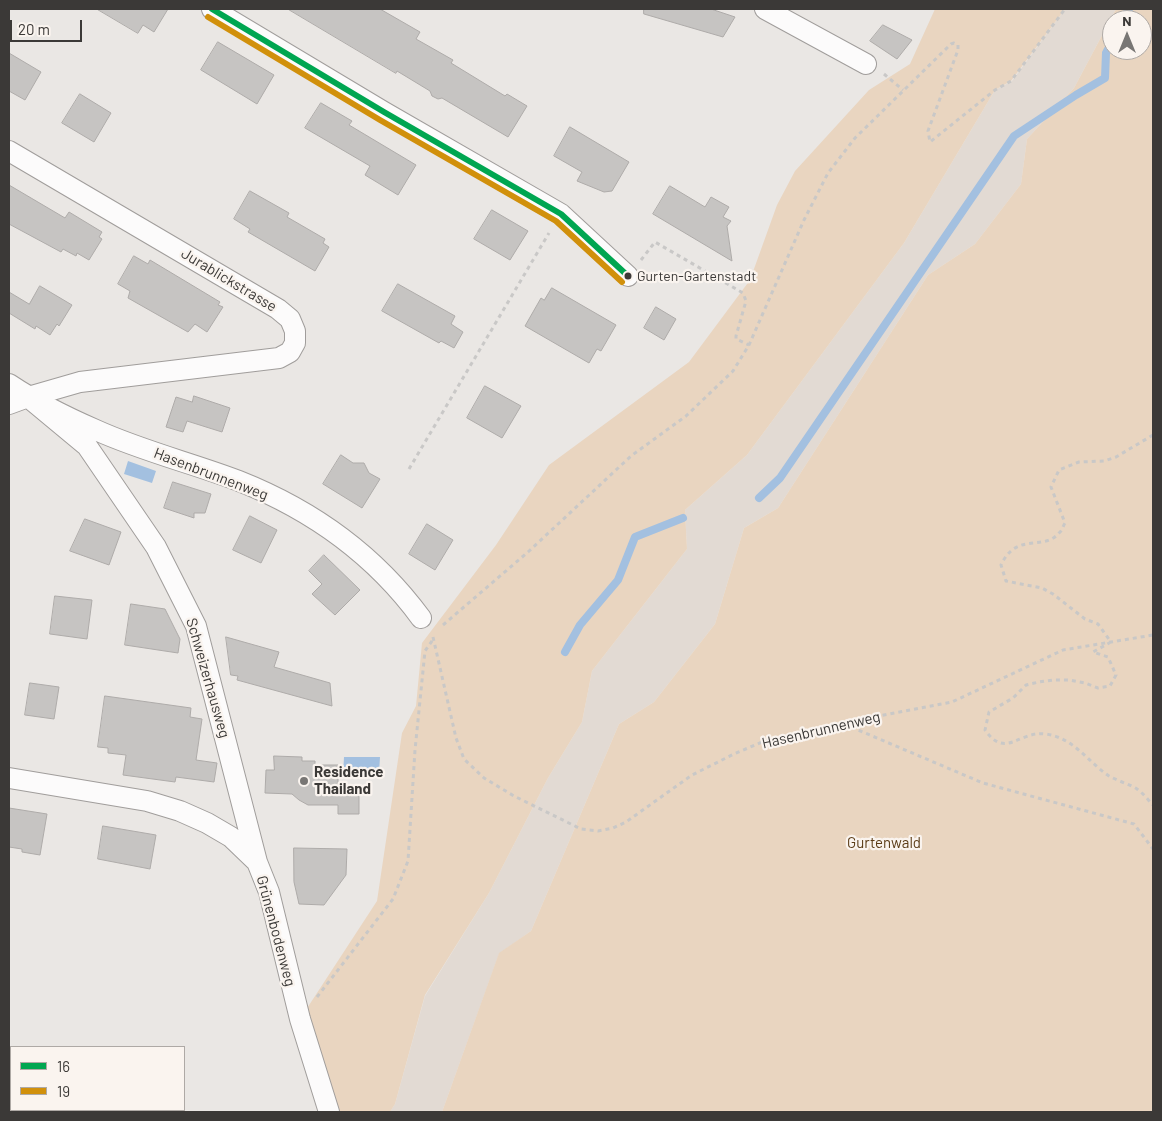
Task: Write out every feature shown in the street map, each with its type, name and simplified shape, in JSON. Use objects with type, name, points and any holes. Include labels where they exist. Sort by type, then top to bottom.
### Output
[{"type":"street","points":[[212,9],[560,214],[628,276]]},
{"type":"street","points":[[765,9],[866,64]]},
{"type":"street","name":"Jurablickstrasse","points":[[9,151],[278,309],[290,319],[296,331],[296,343],[290,352],[279,358],[80,382],[28,397]]},
{"type":"street","points":[[9,384],[28,397]]},
{"type":"street","points":[[9,404],[28,397]]},
{"type":"street","name":"Hasenbrunnenweg","points":[[28,397],[96,431],[240,482],[294,508],[339,535],[373,563],[404,594],[421,618]]},
{"type":"street","name":"Schweizerhausweg","points":[[28,397],[88,446],[156,547],[196,626],[257,862]]},
{"type":"street","name":"Grünenbodenweg","points":[[9,778],[147,801],[180,811],[231,837],[257,862],[269,892],[300,1018],[329,1112]]},
{"type":"path","points":[[440,628],[528,552],[631,456],[686,416],[733,371],[749,345],[804,220],[828,173],[855,138],[903,90],[951,44],[958,45],[958,50],[928,131],[930,142],[995,90],[1012,81],[1066,9]]},
{"type":"path","points":[[888,76],[903,90]]},
{"type":"path","points":[[409,469],[560,214]]},
{"type":"path","points":[[628,276],[655,242],[743,293],[746,301],[736,339],[749,345]]},
{"type":"path","points":[[1153,435],[1110,459],[1079,462],[1059,470],[1050,487],[1065,523],[1059,533],[1048,541],[1023,544],[1006,555],[1001,565],[1006,581],[1042,588],[1053,594],[1085,619],[1098,624],[1111,642],[1093,652],[1108,657],[1116,675],[1110,686],[1098,688],[1085,683],[1053,680],[1026,685],[1013,698],[989,712],[985,730],[993,741],[1003,744],[1015,742],[1027,736],[1046,734],[1064,740],[1074,745],[1109,776],[1138,789],[1153,805]]},
{"type":"path","name":"Hasenbrunnenweg","points":[[300,1018],[393,899],[408,861],[415,750],[425,652],[433,638],[456,738],[464,759],[484,778],[514,796],[581,828],[598,831],[613,828],[626,822],[692,775],[762,742],[842,723],[952,702],[1063,650],[1153,635]]},
{"type":"path","points":[[842,723],[983,783],[1134,824],[1153,849]]},
{"type":"shaded area","points":[[1065,9],[1116,9],[1102,10],[1102,35],[1074,88],[1027,139],[1021,184],[975,244],[928,275],[778,508],[744,528],[715,624],[654,702],[619,724],[531,931],[499,954],[442,1112],[390,1112],[395,1104],[425,996],[489,893],[548,778],[582,722],[592,671],[687,549],[685,510],[747,455],[904,243],[995,90],[1012,81]]},
{"type":"green space","points":[[935,9],[1065,9],[1011,81],[995,90],[904,243],[747,455],[685,510],[687,549],[592,671],[582,722],[548,778],[489,893],[425,995],[395,1104],[390,1112],[329,1112],[300,1019],[377,901],[402,733],[416,706],[422,643],[496,545],[549,465],[689,362],[750,280],[777,205],[795,171],[869,90],[910,64]]},
{"type":"green space","name":"Gurtenwald","points":[[1153,9],[1153,1112],[442,1112],[499,953],[531,931],[619,724],[654,702],[715,624],[744,528],[778,508],[928,275],[975,244],[1021,184],[1027,139],[1074,88],[1102,35],[1102,60],[1152,60],[1152,10],[1115,10]]},
{"type":"water","points":[[128,461],[156,471],[152,483],[124,474]]},
{"type":"water","points":[[344,757],[380,757],[379,773],[365,773],[365,777],[343,776]]},
{"type":"building","points":[[97,9],[168,9],[154,32],[143,25],[138,33]]},
{"type":"building","points":[[288,9],[380,9],[420,32],[416,39],[453,60],[451,63],[505,96],[507,94],[527,106],[508,137],[442,98],[438,99],[432,96],[430,91],[397,71],[396,73]]},
{"type":"building","points":[[644,9],[711,9],[735,17],[723,37],[644,14]]},
{"type":"building","points":[[883,25],[912,40],[897,59],[870,41]]},
{"type":"building","points":[[218,42],[274,75],[257,104],[201,70]]},
{"type":"building","points":[[9,53],[41,72],[25,100],[9,91]]},
{"type":"building","points":[[80,94],[111,113],[94,142],[62,123]]},
{"type":"building","points":[[321,103],[352,121],[349,125],[416,165],[398,195],[365,175],[370,166],[305,128]]},
{"type":"building","points":[[570,127],[629,162],[612,191],[604,192],[577,181],[582,172],[554,156]]},
{"type":"building","points":[[9,185],[65,218],[69,212],[102,232],[99,237],[102,239],[89,260],[77,253],[76,256],[63,249],[61,252],[9,224]]},
{"type":"building","points":[[670,186],[705,207],[711,197],[729,207],[723,217],[731,221],[727,226],[732,261],[653,214]]},
{"type":"building","points":[[250,191],[289,213],[287,217],[325,239],[323,243],[329,247],[315,271],[248,232],[250,229],[234,219]]},
{"type":"building","points":[[492,210],[528,231],[510,260],[474,239]]},
{"type":"building","points":[[134,256],[148,264],[150,260],[220,302],[218,305],[223,307],[207,332],[195,324],[188,332],[128,298],[130,291],[118,284]]},
{"type":"building","points":[[398,284],[455,316],[451,324],[463,332],[454,348],[441,341],[439,343],[382,311]]},
{"type":"building","points":[[40,286],[72,305],[59,326],[57,324],[50,335],[36,326],[35,329],[9,313],[9,292],[29,304]]},
{"type":"building","points":[[552,288],[616,325],[601,351],[597,349],[589,363],[525,326],[541,298],[544,300]]},
{"type":"building","points":[[656,307],[676,319],[664,340],[644,328]]},
{"type":"building","points":[[485,386],[521,406],[502,438],[467,418]]},
{"type":"building","points":[[194,396],[230,408],[222,432],[187,421],[183,432],[166,427],[176,397],[192,402]]},
{"type":"building","points":[[341,455],[353,463],[364,463],[369,473],[380,479],[362,508],[323,484]]},
{"type":"building","points":[[173,482],[211,494],[205,513],[194,513],[194,518],[164,508]]},
{"type":"building","points":[[250,516],[277,530],[261,563],[233,550]]},
{"type":"building","points":[[85,519],[121,532],[109,565],[70,551]]},
{"type":"building","points":[[427,524],[453,540],[435,570],[409,554]]},
{"type":"building","points":[[324,555],[360,590],[335,615],[312,594],[322,584],[309,571]]},
{"type":"building","points":[[55,596],[92,600],[87,639],[50,634]]},
{"type":"building","points":[[131,604],[165,609],[180,639],[178,653],[125,645]]},
{"type":"building","points":[[226,637],[279,652],[274,667],[330,683],[332,706],[237,680],[238,676],[231,675]]},
{"type":"building","points":[[30,683],[59,687],[54,719],[25,715]]},
{"type":"building","points":[[105,696],[191,708],[190,717],[202,719],[196,760],[217,763],[214,782],[176,777],[175,782],[123,775],[126,755],[108,753],[108,748],[98,747]]},
{"type":"building","points":[[274,756],[302,757],[302,761],[315,761],[315,765],[338,765],[338,793],[359,793],[359,814],[338,814],[338,805],[308,805],[292,794],[265,793],[266,770],[274,770]]},
{"type":"building","points":[[9,808],[47,814],[40,855],[22,852],[22,849],[9,847]]},
{"type":"building","points":[[103,826],[156,835],[150,869],[98,859]]},
{"type":"building","points":[[294,848],[347,849],[346,875],[324,905],[299,904],[294,882]]},
{"type":"waterway","points":[[759,498],[780,478],[1014,136],[1105,78],[1106,60]]},
{"type":"waterway","points":[[565,652],[580,625],[618,580],[635,537],[683,518]]},
{"type":"transit line","name":"16","points":[[212,9],[384,112],[561,214],[628,276]]},
{"type":"transit line","name":"19","points":[[208,17],[380,120],[556,221],[622,282]]},
{"type":"place","name":"Gurten-Gartenstadt","points":[[628,276]]},
{"type":"place","name":"Residence Thailand","points":[[304,781]]}]
